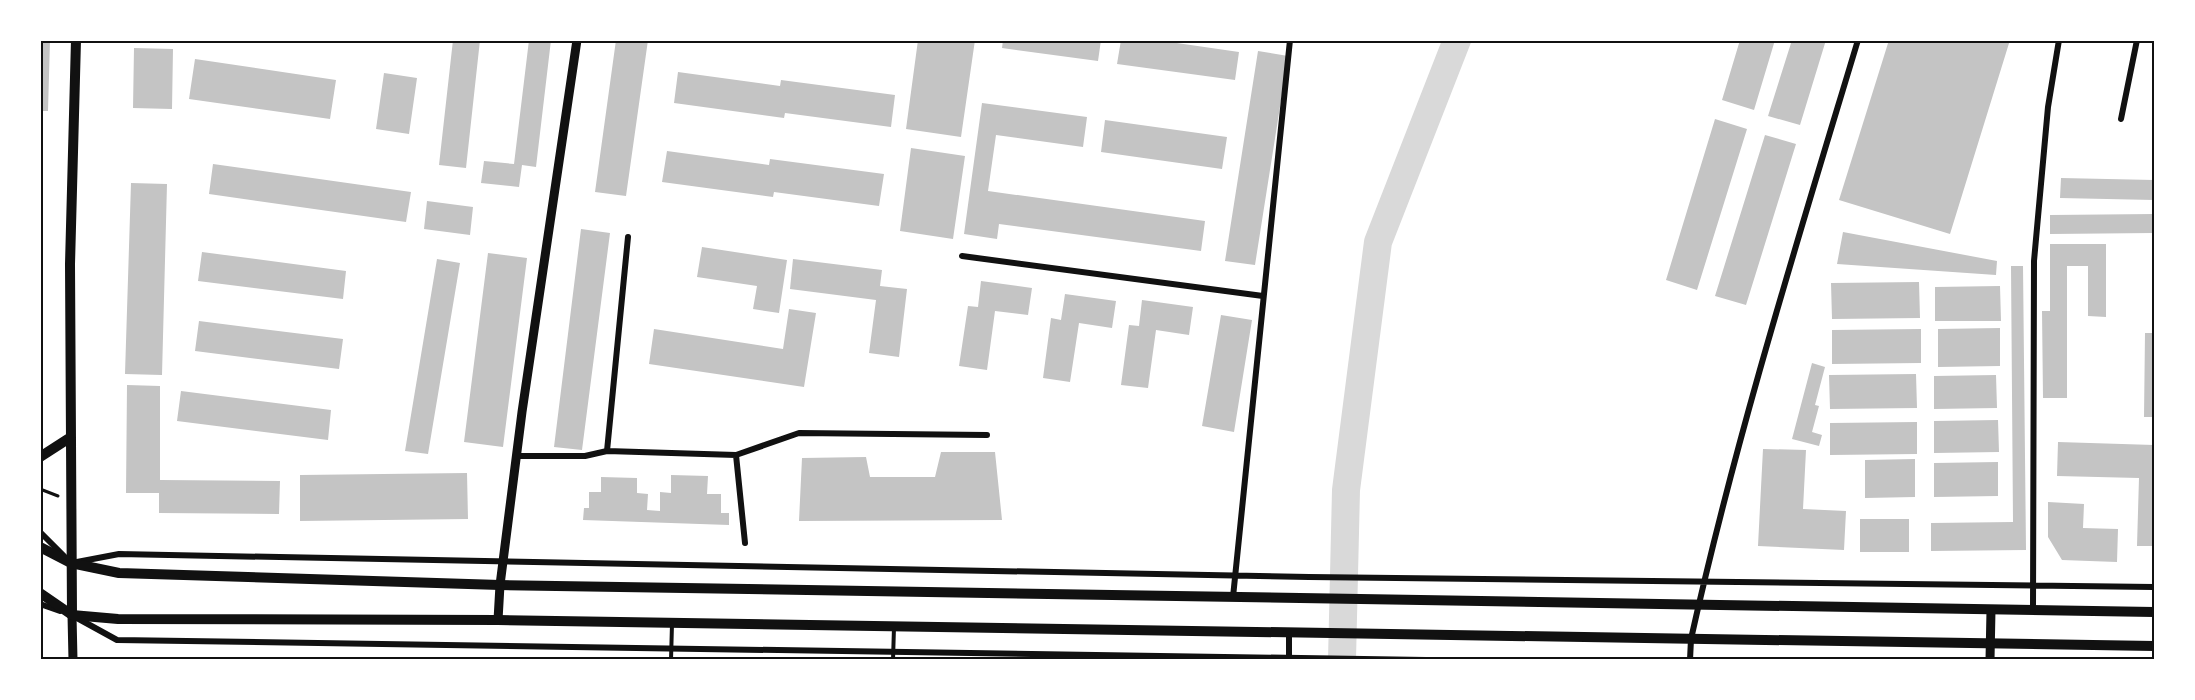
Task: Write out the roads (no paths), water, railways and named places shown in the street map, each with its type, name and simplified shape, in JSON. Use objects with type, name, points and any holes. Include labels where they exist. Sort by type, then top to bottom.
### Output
[{"type":"main road","points":[[72,615],[70,264],[76,40]]},
{"type":"main road","points":[[40,457],[71,437]]},
{"type":"main road","points":[[40,547],[71,563],[119,573],[500,585],[2154,612]]},
{"type":"main road","points":[[40,593],[72,615],[118,619],[498,620],[2154,646]]},
{"type":"street","points":[[498,620],[502,563],[516,456],[577,40]]},
{"type":"street","points":[[1233,597],[1290,40]]},
{"type":"street","points":[[1690,660],[1691,639],[1704,579],[1764,349],[1858,40]]},
{"type":"street","points":[[2033,610],[2034,261],[2048,107],[2059,40]]},
{"type":"street","points":[[2121,119],[2137,40]]},
{"type":"street","points":[[607,451],[628,237]]},
{"type":"street","points":[[962,256],[1263,296]]},
{"type":"street","points":[[516,456],[585,456],[607,451],[736,455],[799,433],[987,435]]},
{"type":"street","points":[[736,455],[745,543]]},
{"type":"street","points":[[40,532],[71,563],[119,554],[1309,577],[1704,579],[2154,587]]},
{"type":"street","points":[[40,604],[72,615],[117,640],[1426,660]]},
{"type":"street","points":[[1990,660],[1991,610]]},
{"type":"street","points":[[72,615],[73,660]]},
{"type":"street","points":[[1289,658],[1290,633]]},
{"type":"lane","points":[[671,660],[672,623]]},
{"type":"lane","points":[[893,660],[894,627]]},
{"type":"waterway","points":[[1342,660],[1346,490],[1378,242],[1457,40]]}]
